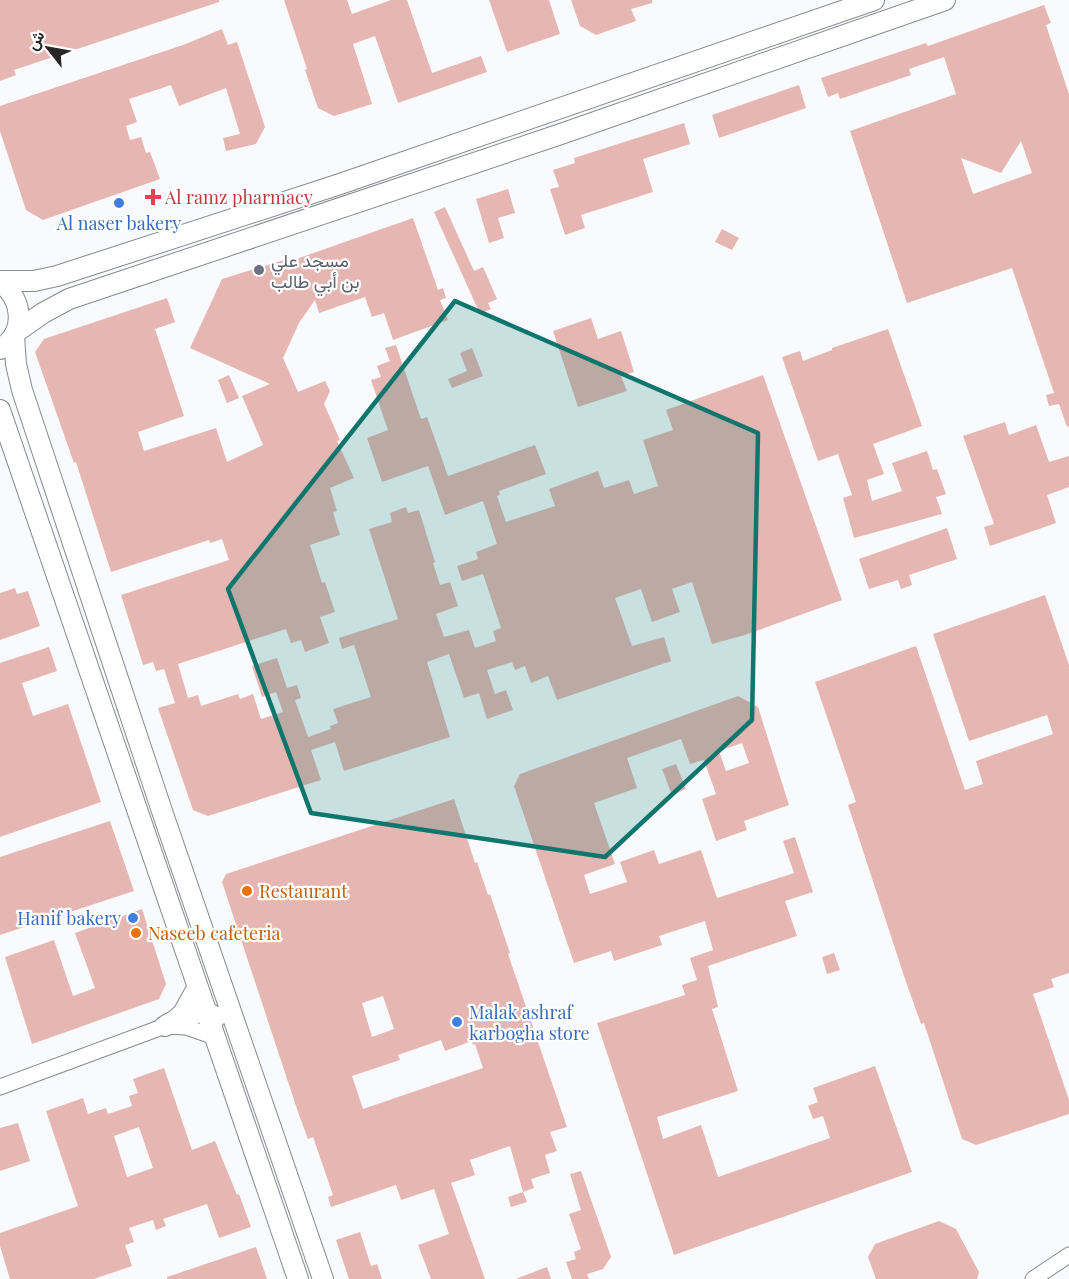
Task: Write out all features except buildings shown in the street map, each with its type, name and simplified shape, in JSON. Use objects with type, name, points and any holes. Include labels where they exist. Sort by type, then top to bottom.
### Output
[{"type":"main road","points":[[0,282],[34,281],[57,276],[331,187],[874,0]]},
{"type":"main road","points":[[10,339],[43,313],[69,299],[558,135],[945,0]]},
{"type":"main road","points":[[0,282],[8,288],[19,309],[19,320],[10,339],[22,390],[164,817],[323,1279]]},
{"type":"main road","points":[[0,410],[298,1279]]},
{"type":"main road","points":[[165,1026],[190,1013],[206,1012],[217,1017],[239,1036]]},
{"type":"street","points":[[0,1087],[165,1026],[181,1012],[196,985]]},
{"type":"street","points":[[165,1026],[186,1027],[215,1037]]},
{"type":"street","points":[[1033,1279],[1069,1255]]},
{"type":"highlighted area","points":[[455,301],[758,433],[752,720],[605,857],[311,813],[228,589]]},
{"type":"place","name":"Al ramz pharmacy","points":[[153,197]]},
{"type":"place","name":"Al naser bakery","points":[[119,203]]},
{"type":"place","name":"مسجد علي بن أبي طالب","points":[[259,270]]},
{"type":"place","name":"Restaurant","points":[[247,891]]},
{"type":"place","name":"Hanif bakery","points":[[133,918]]},
{"type":"place","name":"Naseeb cafeteria","points":[[136,933]]},
{"type":"place","name":"Malak ashraf karbogha store","points":[[457,1022]]}]
